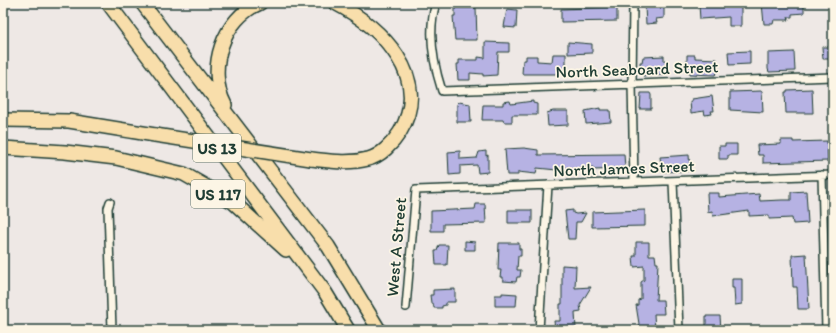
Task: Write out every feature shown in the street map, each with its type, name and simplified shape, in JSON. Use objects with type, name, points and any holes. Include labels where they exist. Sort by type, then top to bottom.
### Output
[{"type":"highway","name":"US 13","points":[[108,3],[325,292],[348,330]]},
{"type":"highway","name":"US 13","points":[[142,3],[328,246],[379,330]]},
{"type":"highway","points":[[238,129],[221,95],[217,62],[221,45],[229,29],[240,17],[260,3]]},
{"type":"highway","points":[[3,120],[69,121],[311,159],[352,162],[370,159],[384,151],[396,139],[404,125],[410,105],[409,88],[405,70],[386,41],[363,19],[335,3]]},
{"type":"highway","name":"US 117","points":[[3,148],[65,152],[116,158],[184,174],[233,202],[284,247],[325,292]]},
{"type":"street","name":"North Seaboard Street","points":[[436,3],[433,11],[432,43],[434,67],[442,91],[833,77]]},
{"type":"street","points":[[633,3],[632,84],[634,182]]},
{"type":"street","points":[[822,175],[826,330]]},
{"type":"street","name":"North James Street","points":[[416,190],[833,175]]},
{"type":"street","points":[[673,181],[680,330]]},
{"type":"street","points":[[539,330],[548,185]]},
{"type":"street","name":"West A Street","points":[[406,307],[416,190]]},
{"type":"street","points":[[110,202],[108,208],[112,330]]},
{"type":"building","points":[[706,3],[720,4],[720,6],[741,6],[741,26],[729,26],[729,17],[700,19],[699,5]]},
{"type":"building","points":[[762,3],[804,3],[804,13],[792,14],[792,17],[788,17],[789,20],[774,20],[773,24],[764,24]]},
{"type":"building","points":[[664,6],[664,18],[656,19],[657,23],[646,24],[645,7]]},
{"type":"building","points":[[617,7],[617,21],[561,22],[561,9]]},
{"type":"building","points":[[455,8],[476,8],[477,40],[455,40],[453,16],[455,16]]},
{"type":"building","points":[[507,9],[517,10],[516,28],[504,27]]},
{"type":"building","points":[[485,42],[509,43],[509,52],[498,52],[497,75],[483,76],[483,74],[470,73],[470,80],[458,80],[457,64],[459,64],[459,60],[478,60],[478,57],[485,58]]},
{"type":"building","points":[[568,42],[592,44],[592,53],[568,54]]},
{"type":"building","points":[[822,47],[833,47],[833,59],[823,59]]},
{"type":"building","points":[[750,51],[750,64],[729,65],[728,52]]},
{"type":"building","points":[[794,52],[795,71],[769,72],[768,53]]},
{"type":"building","points":[[553,54],[566,54],[566,74],[522,74],[523,60],[526,60],[526,56],[537,56],[537,61],[552,62]]},
{"type":"building","points":[[687,55],[695,55],[695,58],[717,59],[717,73],[715,75],[690,74],[690,72],[687,72]]},
{"type":"building","points":[[664,56],[664,61],[667,61],[667,73],[665,73],[665,75],[643,76],[643,73],[641,73],[640,62],[642,62],[643,57]]},
{"type":"building","points":[[812,89],[813,113],[786,113],[785,92],[787,92],[787,90]]},
{"type":"building","points":[[762,91],[763,112],[730,110],[730,92]]},
{"type":"building","points":[[641,93],[650,93],[651,109],[640,109]]},
{"type":"building","points":[[712,96],[714,111],[711,111],[712,114],[705,115],[704,111],[691,113],[690,101],[692,101],[692,99]]},
{"type":"building","points":[[510,101],[511,104],[533,101],[533,103],[537,104],[537,115],[512,115],[512,122],[504,122],[503,120],[482,120],[483,105],[503,105],[503,102]]},
{"type":"building","points":[[459,102],[470,104],[471,122],[457,122],[457,104]]},
{"type":"building","points":[[600,108],[600,110],[610,110],[611,122],[586,124],[585,111]]},
{"type":"building","points":[[553,111],[568,111],[568,125],[548,126],[547,113]]},
{"type":"building","points":[[781,140],[793,140],[793,142],[827,141],[828,161],[763,163],[763,155],[758,155],[757,145],[781,144]]},
{"type":"building","points":[[725,144],[737,144],[737,155],[728,155],[728,159],[719,159],[719,146],[725,146]]},
{"type":"building","points":[[524,148],[538,150],[538,155],[624,154],[625,168],[593,170],[593,167],[570,170],[570,168],[557,168],[557,170],[537,168],[536,174],[518,172],[518,175],[507,175],[505,149]]},
{"type":"building","points":[[460,151],[460,159],[477,158],[479,152],[486,151],[486,156],[488,155],[488,172],[478,173],[477,165],[460,166],[460,174],[449,175],[448,152]]},
{"type":"building","points":[[689,155],[690,169],[688,169],[688,171],[662,172],[660,157]]},
{"type":"building","points":[[806,191],[808,223],[793,224],[792,218],[769,219],[769,215],[749,216],[749,211],[713,216],[712,211],[708,212],[707,193],[719,193],[719,197],[759,194],[760,201],[791,200],[791,192]]},
{"type":"building","points":[[476,204],[485,204],[486,223],[443,224],[443,231],[431,231],[431,211],[475,209]]},
{"type":"building","points":[[508,210],[532,210],[532,223],[508,223]]},
{"type":"building","points":[[573,210],[573,213],[576,214],[586,213],[581,222],[576,222],[575,239],[568,239],[565,211]]},
{"type":"building","points":[[645,210],[645,226],[592,227],[592,212]]},
{"type":"building","points":[[465,241],[475,242],[475,250],[465,250]]},
{"type":"building","points":[[636,242],[649,242],[649,255],[655,255],[656,263],[658,263],[656,300],[663,300],[664,314],[654,314],[655,330],[640,330],[636,305],[638,305],[638,300],[641,299],[641,282],[644,280],[644,266],[634,267],[633,256],[636,256]]},
{"type":"building","points":[[499,243],[519,243],[521,256],[518,256],[517,270],[521,270],[520,277],[517,277],[516,282],[503,281],[503,277],[500,277],[501,270],[498,270]]},
{"type":"building","points":[[439,245],[448,245],[447,265],[436,265],[435,251],[437,251]]},
{"type":"building","points":[[806,254],[809,309],[798,309],[797,287],[793,287],[792,255]]},
{"type":"building","points":[[562,265],[576,266],[575,288],[591,287],[580,305],[581,311],[575,312],[576,330],[555,329],[554,321],[560,321],[560,304],[562,304]]},
{"type":"building","points":[[732,279],[742,279],[742,304],[735,305]]},
{"type":"building","points":[[455,289],[455,302],[446,302],[446,305],[442,306],[442,308],[434,308],[433,303],[431,303],[430,295],[433,295],[433,290]]},
{"type":"building","points":[[502,293],[517,294],[516,306],[495,306],[495,295],[502,295]]},
{"type":"building","points":[[706,316],[720,316],[721,330],[706,330]]}]
